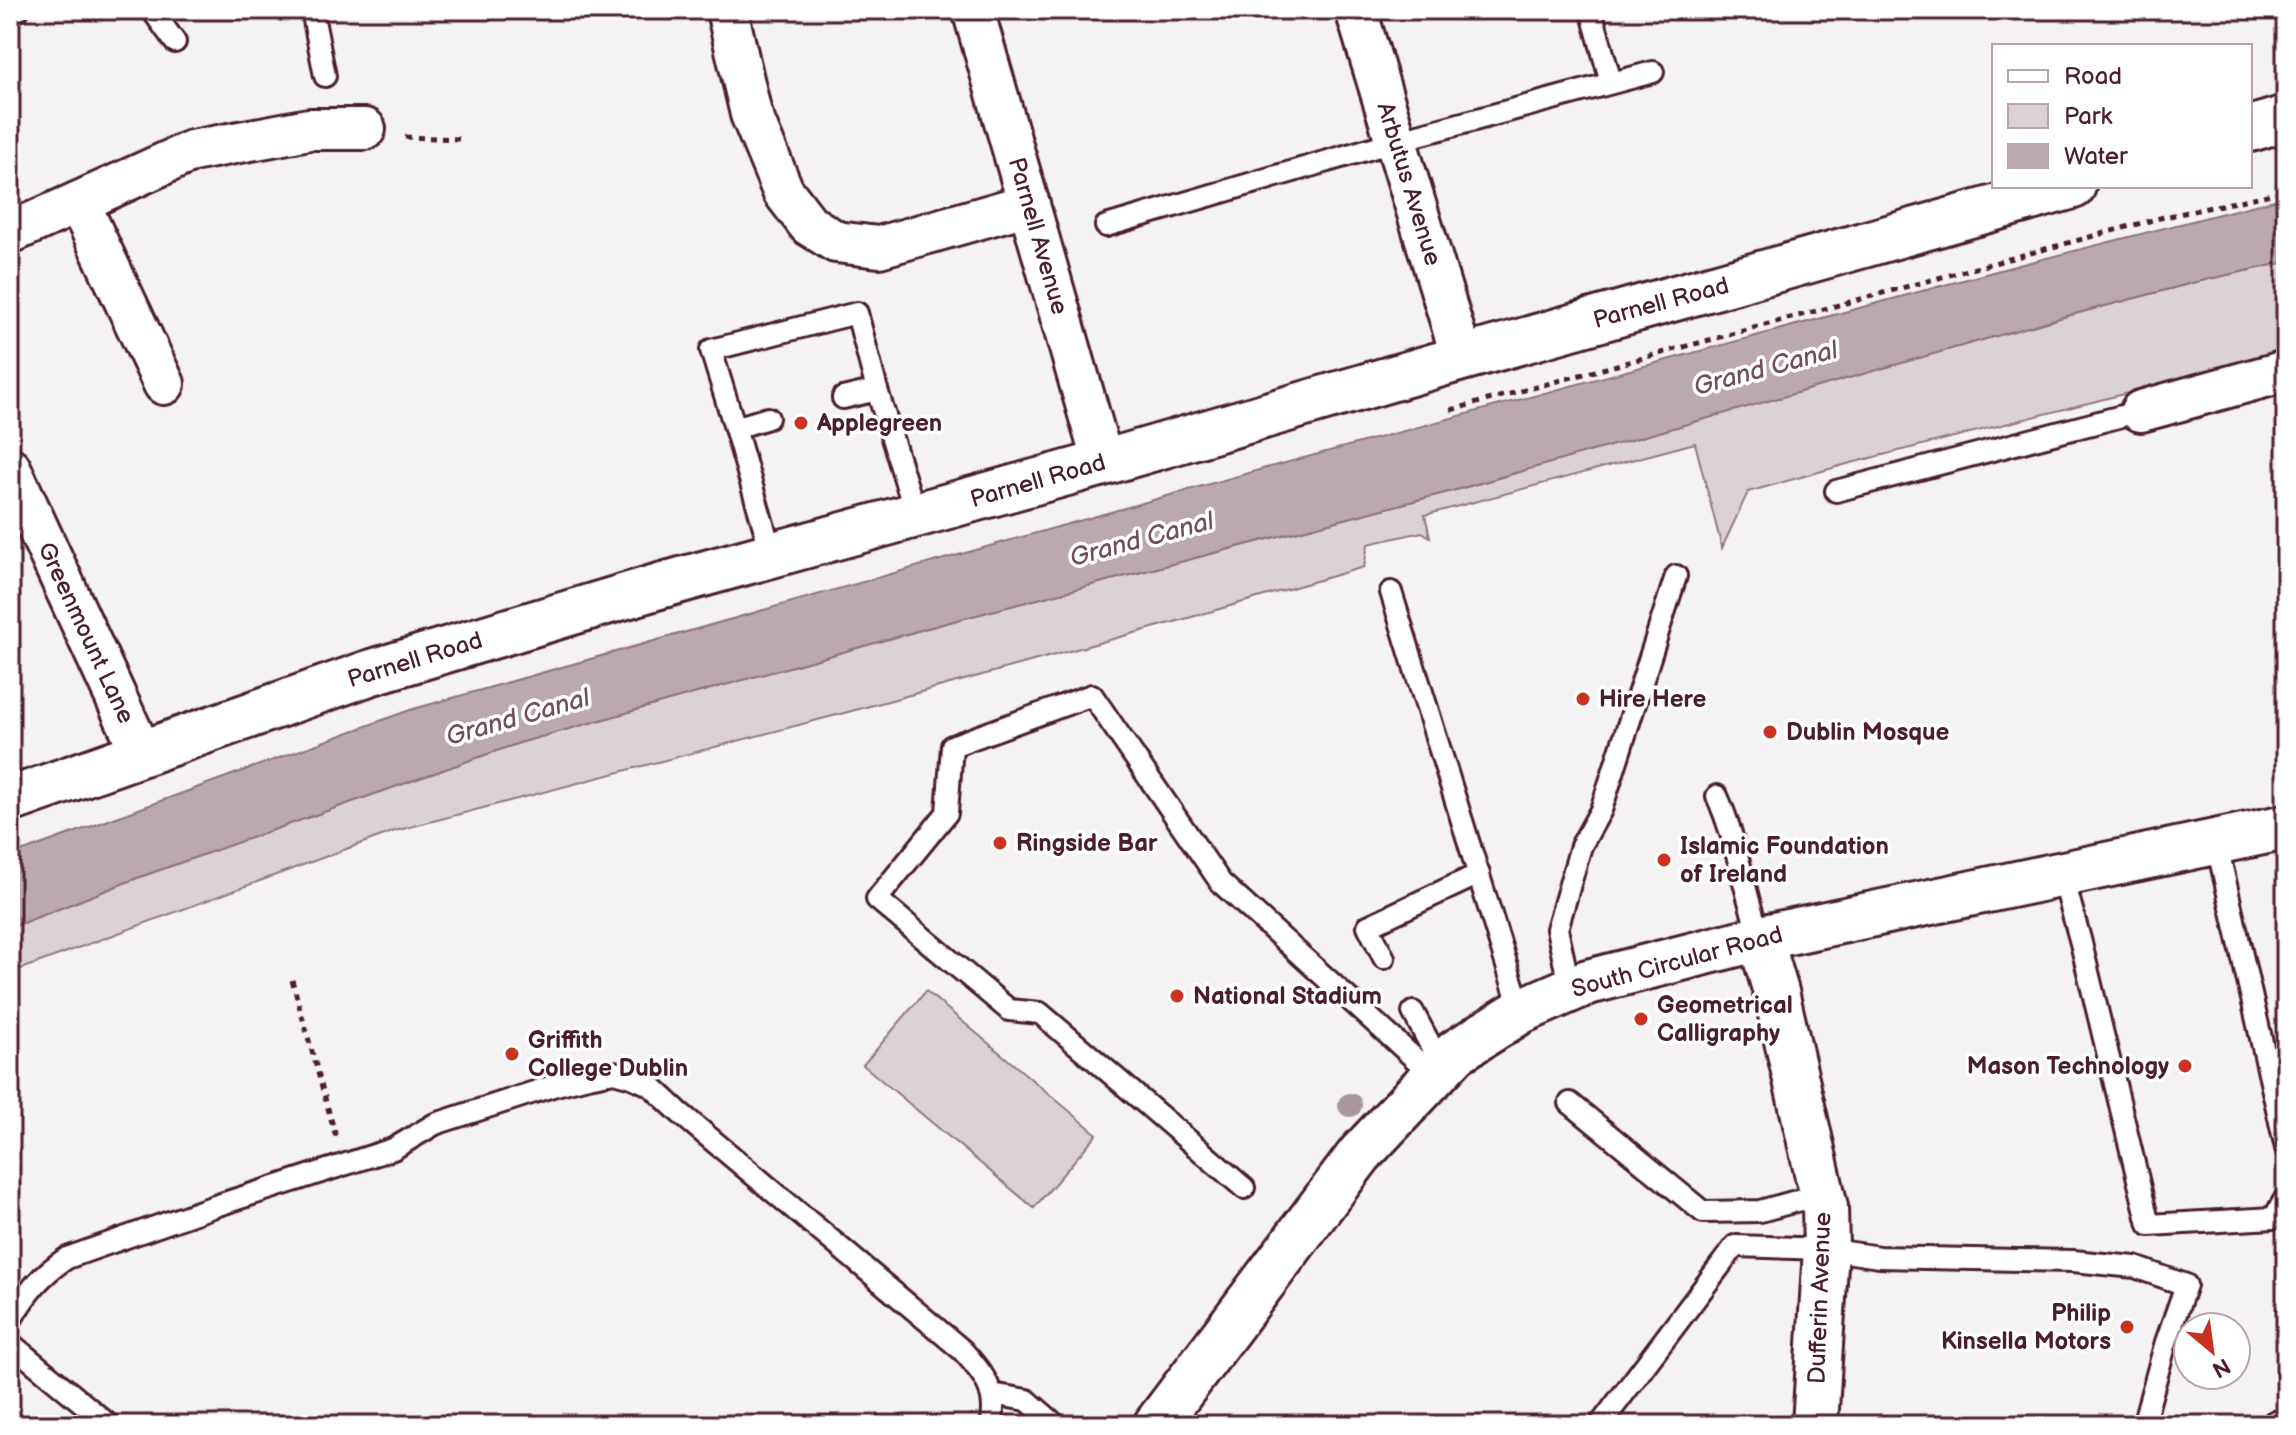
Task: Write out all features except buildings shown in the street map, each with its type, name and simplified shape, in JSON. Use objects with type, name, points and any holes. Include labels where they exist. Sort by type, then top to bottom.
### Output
[{"type":"main road","points":[[2252,128],[2286,118]]},
{"type":"main road","name":"Parnell Road","points":[[10,800],[369,673],[641,591],[1103,463],[2066,188]]},
{"type":"main road","name":"South Circular Road","points":[[1156,1425],[1360,1154],[1456,1052],[1521,1011],[1570,989],[1760,938],[2286,827]]},
{"type":"main road","name":"Dufferin Avenue","points":[[1760,938],[1776,992],[1822,1194],[1826,1249],[1815,1425]]},
{"type":"street","points":[[727,10],[751,114],[783,191],[809,225],[836,242],[879,247],[1029,204]]},
{"type":"street","name":"Parnell Avenue","points":[[973,10],[1103,463]]},
{"type":"street","name":"Arbutus Avenue","points":[[1356,10],[1462,358]]},
{"type":"street","points":[[10,233],[192,151],[309,129],[365,129]]},
{"type":"street","points":[[79,203],[164,384]]},
{"type":"street","points":[[2141,411],[2286,371]]},
{"type":"street","name":"Greenmount Lane","points":[[10,468],[142,754]]},
{"type":"lane","points":[[10,13],[18,10]]},
{"type":"lane","points":[[152,10],[175,42]]},
{"type":"lane","points":[[312,10],[325,76]]},
{"type":"lane","points":[[1591,10],[1611,82]]},
{"type":"lane","points":[[1106,226],[1396,141],[1653,72]]},
{"type":"lane","points":[[772,555],[711,350],[857,313],[916,515]]},
{"type":"lane","points":[[843,398],[877,390]]},
{"type":"lane","points":[[1836,491],[2141,411]]},
{"type":"lane","points":[[735,428],[768,418]]},
{"type":"lane","points":[[1570,989],[1557,929],[1581,846],[1601,810],[1676,576]]},
{"type":"lane","points":[[1391,592],[1521,1011]]},
{"type":"lane","points":[[1244,1188],[1040,1013],[1009,1010],[877,899],[947,813],[952,746],[1092,695],[1221,883],[1438,1071]]},
{"type":"lane","points":[[1717,796],[1726,816],[1743,887],[1760,938]]},
{"type":"lane","points":[[2216,841],[2286,1148]]},
{"type":"lane","points":[[1384,958],[1368,926],[1479,874]]},
{"type":"lane","points":[[2062,874],[2149,1225],[2274,1218],[2286,1197]]},
{"type":"lane","points":[[1413,1012],[1438,1071]]},
{"type":"lane","points":[[10,1321],[29,1289],[48,1270],[67,1258],[393,1149],[435,1124],[556,1085],[614,1072],[650,1085],[962,1350],[983,1374],[991,1394],[991,1425]]},
{"type":"lane","points":[[1570,1103],[1703,1212],[1760,1211],[1822,1194]]},
{"type":"lane","points":[[1600,1425],[1735,1246],[1826,1249],[1879,1257],[2073,1261],[2135,1267],[2186,1285],[2143,1425]]},
{"type":"lane","points":[[10,1343],[109,1425]]},
{"type":"lane","points":[[991,1394],[1027,1400],[1056,1425]]},
{"type":"path","points":[[365,129],[382,136],[460,139]]},
{"type":"path","points":[[1448,411],[2160,218],[2286,191]]},
{"type":"path","points":[[292,980],[344,1165]]},
{"type":"green space","points":[[2286,262],[2286,353],[1748,492],[1722,548],[1695,443],[1425,515],[1430,537],[1422,532],[1368,544],[1364,567],[848,712],[395,831],[10,973],[10,928],[137,878],[519,743],[942,624],[1452,491],[2063,317]]},
{"type":"green space","points":[[926,991],[1097,1134],[1034,1208],[863,1065]]},
{"type":"water","name":"Grand Canal","points":[[2286,197],[2286,262],[2063,317],[1452,491],[942,624],[519,743],[137,878],[10,928],[10,856],[410,710],[1259,470],[2015,266]]},
{"type":"place","name":"Applegreen","points":[[801,423]]},
{"type":"place","name":"Hire Here","points":[[1583,699]]},
{"type":"place","name":"Dublin Mosque","points":[[1770,732]]},
{"type":"place","name":"Ringside Bar","points":[[1000,843]]},
{"type":"place","name":"Islamic Foundation of Ireland","points":[[1664,860]]},
{"type":"place","name":"National Stadium","points":[[1177,996]]},
{"type":"place","name":"Geometrical Calligraphy","points":[[1641,1019]]},
{"type":"place","name":"Griffith College Dublin","points":[[512,1054]]},
{"type":"place","name":"Mason Technology","points":[[2185,1066]]},
{"type":"place","name":"Philip Kinsella Motors","points":[[2127,1327]]}]
